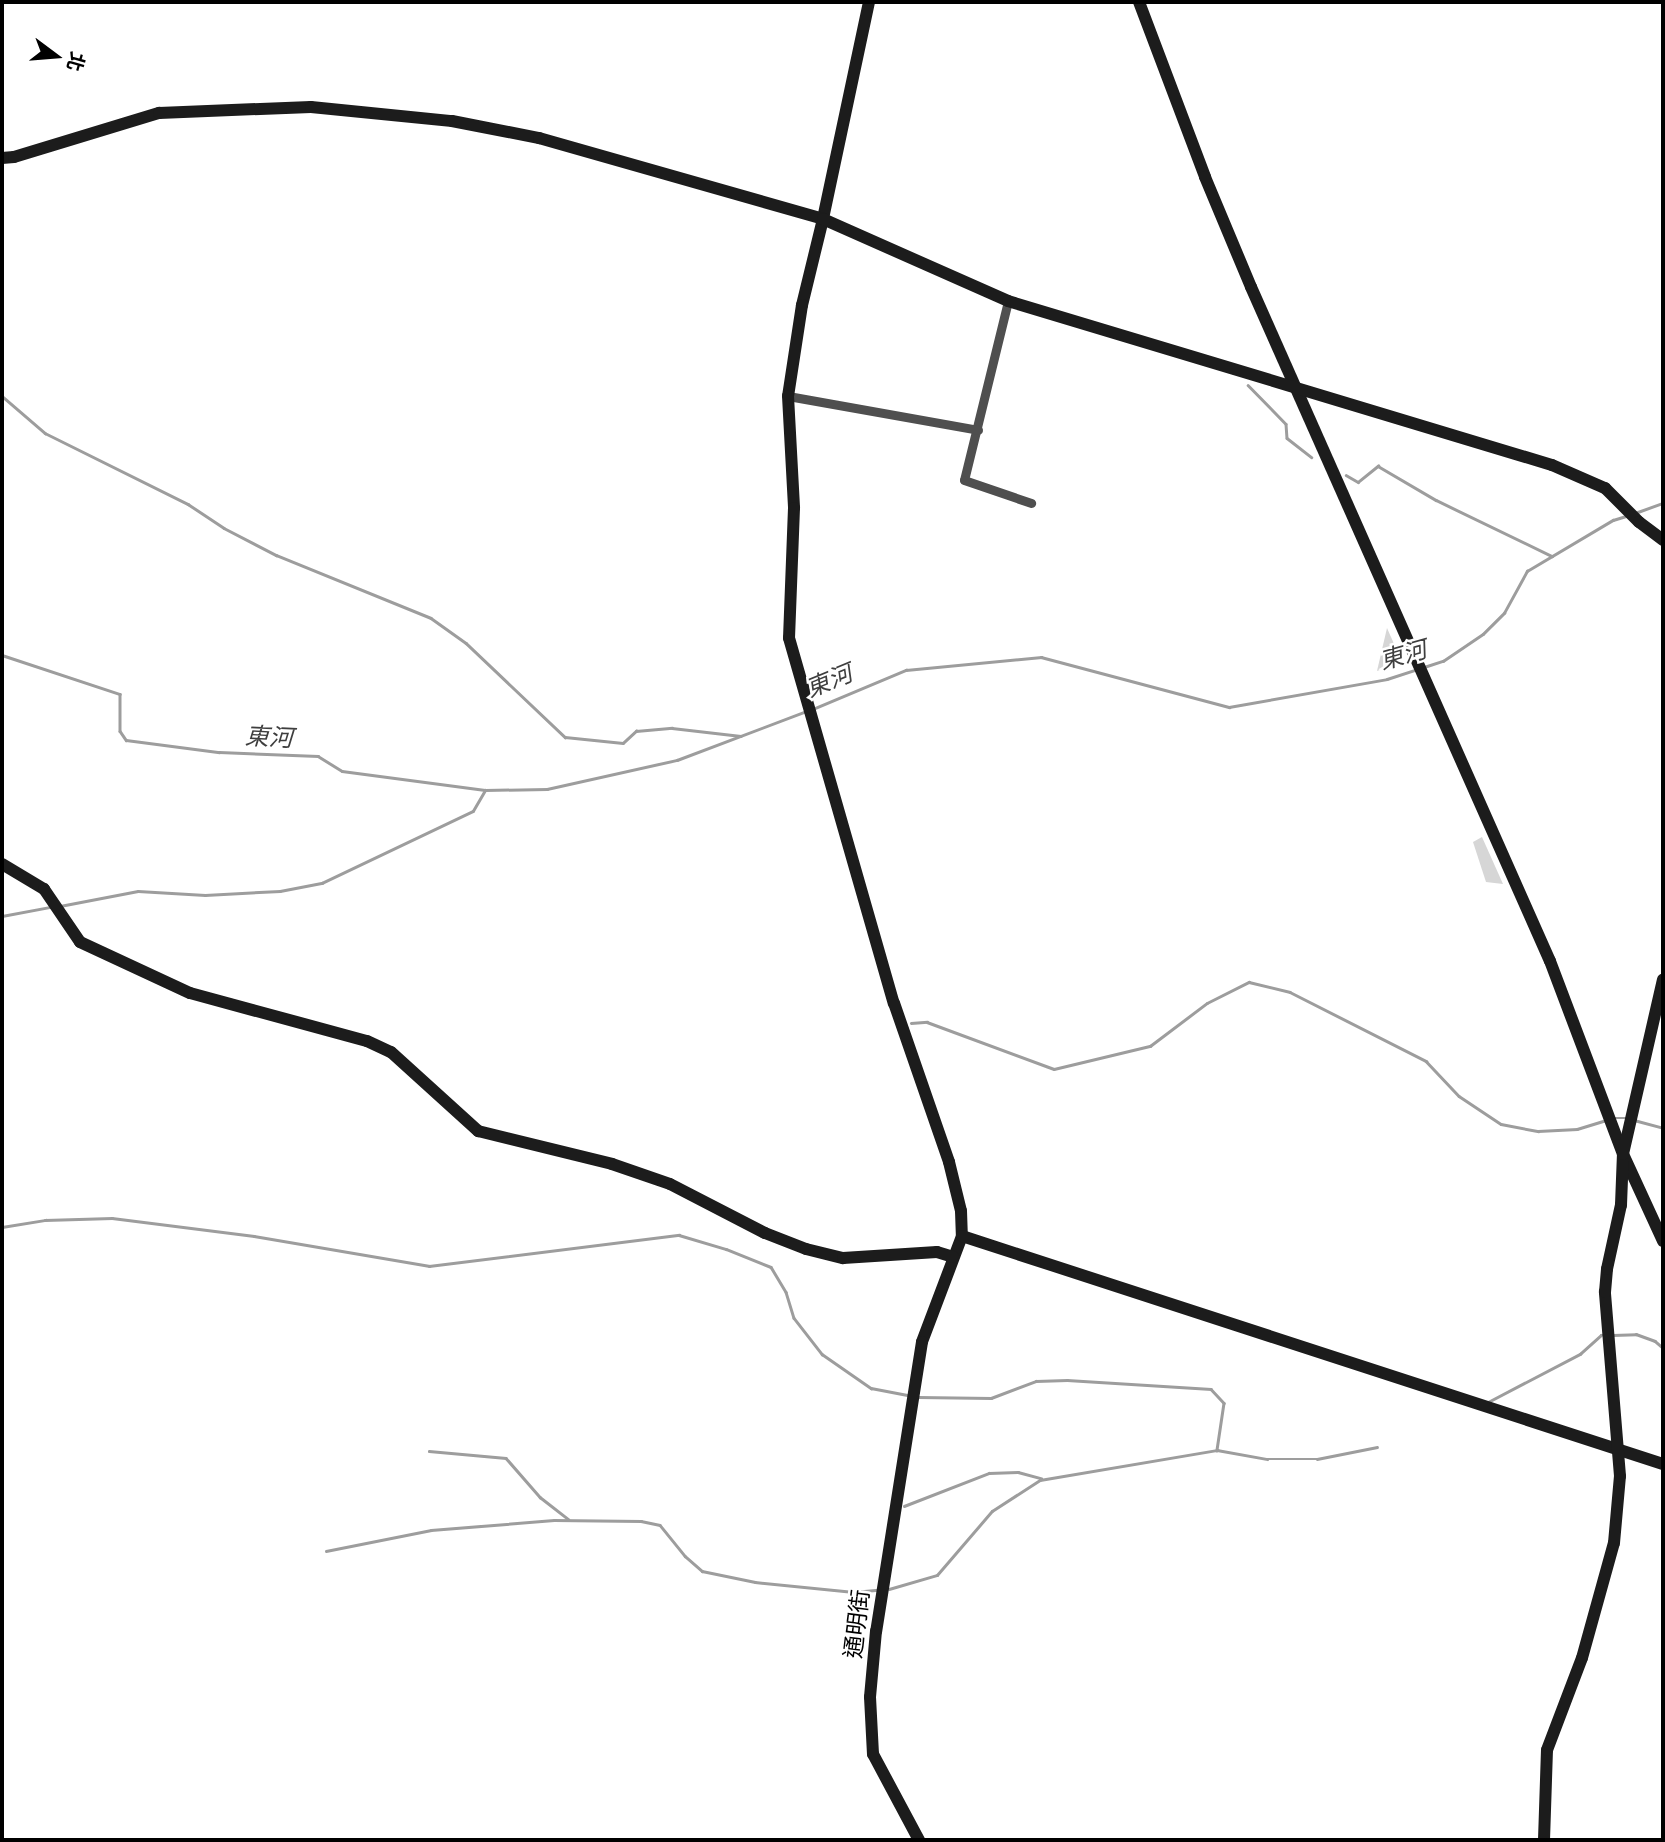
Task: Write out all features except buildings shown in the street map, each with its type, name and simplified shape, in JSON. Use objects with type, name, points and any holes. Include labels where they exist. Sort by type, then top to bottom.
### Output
[{"type":"street","points":[[869,2],[802,305],[788,396],[794,508],[789,638],[894,1003],[949,1162],[961,1211],[962,1236],[1663,1464]]},
{"type":"street","points":[[1139,2],[1205,177],[1550,961],[1612,1127],[1663,1241]]},
{"type":"street","points":[[2,158],[14,157],[159,113],[311,107],[452,121],[540,138],[823,219],[1008,301],[1552,465],[1605,488],[1639,522],[1663,540]]},
{"type":"street","points":[[1008,301],[964,481],[1031,503]]},
{"type":"street","points":[[788,396],[978,430]]},
{"type":"street","points":[[2,864],[44,889],[80,942],[190,993],[367,1041],[391,1052],[478,1131],[612,1164],[670,1184],[765,1233],[806,1249],[843,1258],[937,1252],[953,1257]]},
{"type":"street","points":[[1544,1840],[1547,1750],[1582,1658],[1614,1543],[1620,1476],[1608,1335],[1606,1269],[1621,1206],[1623,1154],[1663,980]]},
{"type":"street","name":"通明街","points":[[919,1840],[873,1754],[870,1698],[882,1590],[922,1342],[962,1236]]},
{"type":"shaded area","points":[[1387,628],[1402,662],[1377,671]]},
{"type":"shaded area","points":[[1482,837],[1503,884],[1486,882],[1473,842]]},
{"type":"waterway","points":[[1248,385],[1286,424],[1287,438],[1311,457]]},
{"type":"waterway","points":[[2,396],[45,433],[188,504],[224,528],[276,555],[431,618],[466,643],[565,737],[623,743],[636,731],[672,728],[741,736]]},
{"type":"waterway","points":[[1346,475],[1358,482],[1378,466],[1436,500],[1552,556]]},
{"type":"waterway","name":"東河","points":[[1635,513],[1663,503]]},
{"type":"waterway","name":"東河","points":[[1424,667],[1443,661],[1483,634],[1504,613],[1527,571],[1613,520],[1626,516]]},
{"type":"waterway","name":"東河","points":[[2,655],[120,694],[120,731],[126,740],[219,752],[318,756],[342,771],[485,790],[547,789],[677,760],[807,711]]},
{"type":"waterway","name":"東河","points":[[813,709],[906,670],[1041,657],[1229,707],[1387,679],[1418,669]]},
{"type":"waterway","points":[[60,906],[138,891],[205,895],[280,891],[322,883],[473,811],[485,790]]},
{"type":"waterway","points":[[2,916],[50,907]]},
{"type":"waterway","points":[[911,1023],[927,1022],[1054,1069],[1150,1046],[1207,1003],[1249,982],[1290,992],[1426,1061],[1459,1096],[1501,1124],[1538,1131],[1577,1129],[1607,1120]]},
{"type":"waterway","points":[[1613,1118],[1627,1118]]},
{"type":"waterway","points":[[1634,1120],[1663,1128]]},
{"type":"waterway","points":[[2,1227],[45,1220],[112,1218],[254,1236],[429,1266],[679,1235],[726,1249],[771,1267],[786,1292],[794,1318],[822,1354],[871,1388],[908,1395]]},
{"type":"waterway","points":[[1613,1335],[1636,1334],[1655,1341],[1663,1348]]},
{"type":"waterway","points":[[1488,1402],[1580,1354],[1601,1335],[1606,1335]]},
{"type":"waterway","points":[[918,1397],[991,1398],[1036,1381],[1067,1380],[1211,1389],[1224,1403],[1217,1450]]},
{"type":"waterway","points":[[889,1589],[937,1575],[992,1511],[1040,1480],[1217,1450],[1267,1459],[1317,1459],[1377,1447]]},
{"type":"waterway","points":[[429,1451],[506,1458],[540,1497],[568,1519]]},
{"type":"waterway","points":[[904,1506],[989,1473],[1018,1472],[1041,1478]]},
{"type":"waterway","points":[[326,1551],[431,1530],[554,1520],[641,1521],[660,1525],[685,1556],[702,1571],[755,1582],[853,1592],[878,1590]]}]
